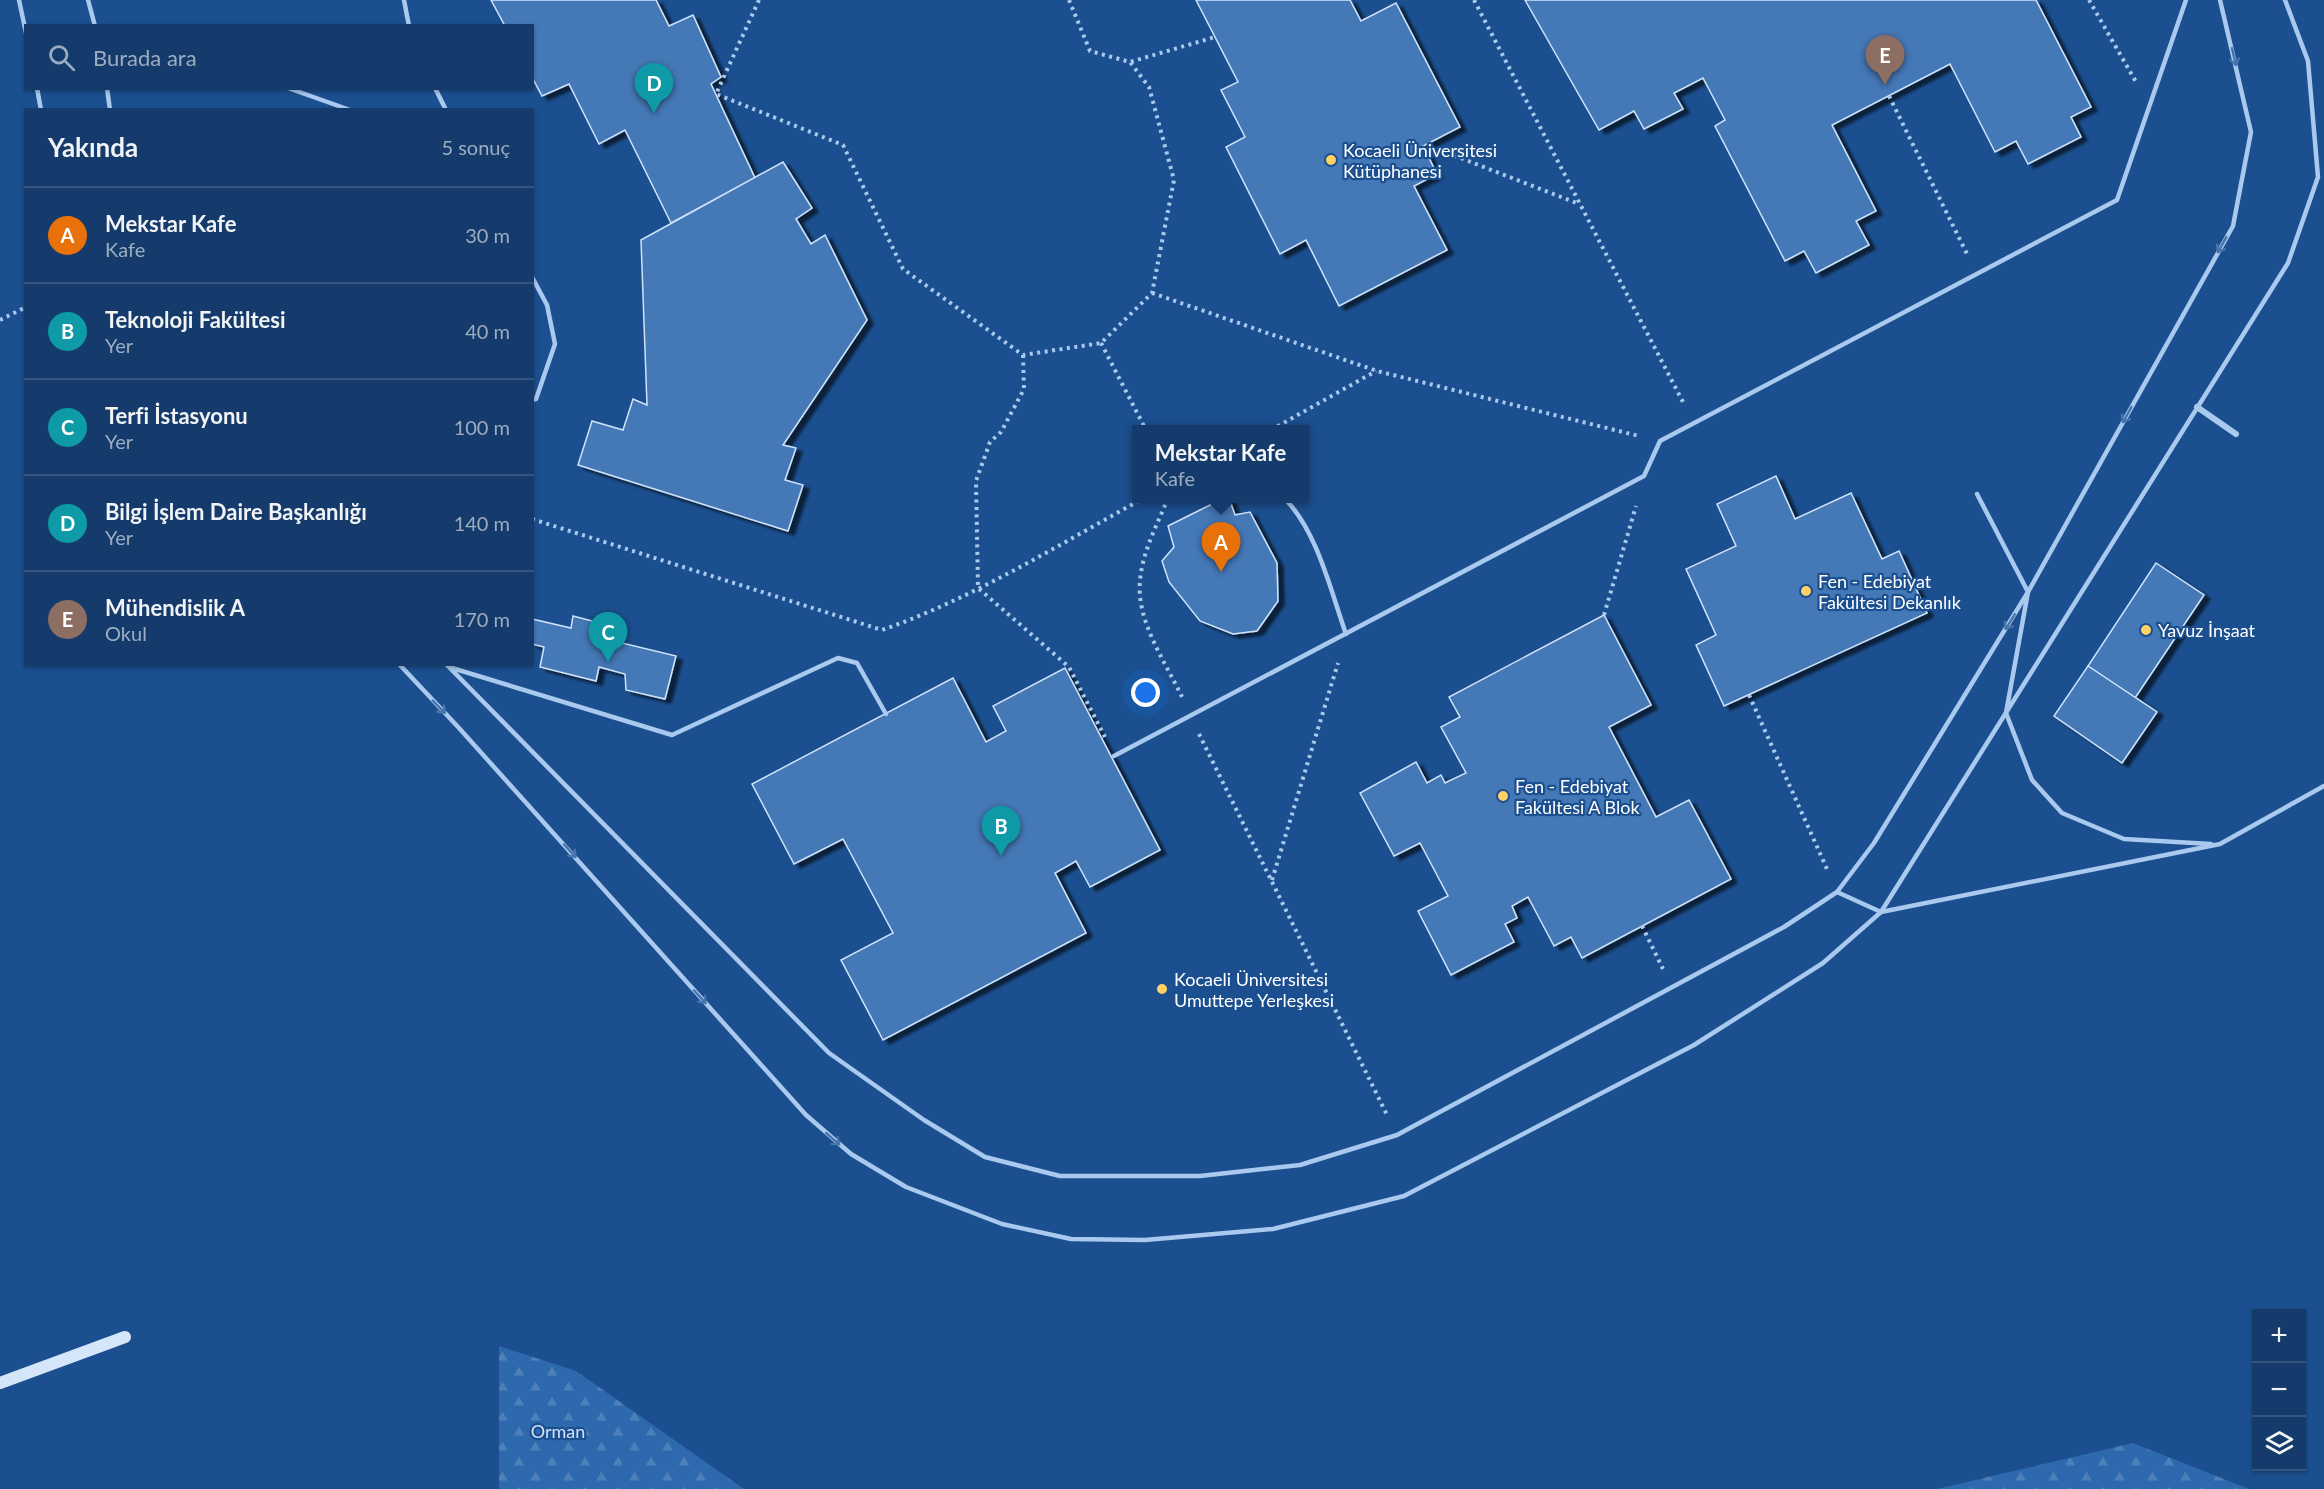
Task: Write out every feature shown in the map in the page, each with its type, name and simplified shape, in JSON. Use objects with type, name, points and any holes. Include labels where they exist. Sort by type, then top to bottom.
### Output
[{"type":"street","points":[[2197,407],[2236,434]]},
{"type":"street","points":[[0,1383],[125,1337]]},
{"type":"lane","points":[[19,0],[24,24]]},
{"type":"lane","points":[[88,0],[95,24]]},
{"type":"lane","points":[[404,0],[408,24]]},
{"type":"lane","points":[[1114,756],[1644,476],[1660,441],[2117,200],[2186,0]]},
{"type":"lane","points":[[448,666],[829,1053],[924,1120],[985,1157],[1060,1176],[1200,1176],[1300,1165],[1397,1135],[1784,927],[1837,892],[1874,843],[2028,592],[2232,226],[2251,132],[2220,0]]},
{"type":"lane","points":[[401,666],[806,1115],[851,1154],[906,1187],[991,1220],[1071,1239],[1145,1240],[1273,1229],[1404,1196],[1694,1045],[1823,963],[1881,912],[2288,263],[2321,177],[2308,62],[2285,0]]},
{"type":"lane","points":[[37,90],[41,108]]},
{"type":"lane","points":[[107,90],[110,108]]},
{"type":"lane","points":[[294,90],[344,108]]},
{"type":"lane","points":[[436,90],[445,108]]},
{"type":"lane","points":[[534,281],[547,305],[555,344],[534,400]]},
{"type":"lane","points":[[1977,494],[2028,592],[2006,713],[2032,780],[2062,813],[2124,839],[2220,844]]},
{"type":"lane","points":[[1288,503],[1318,554],[1346,634]]},
{"type":"lane","points":[[448,666],[672,735],[838,658],[857,663],[886,714]]},
{"type":"lane","points":[[1837,892],[1881,912],[2220,844],[2324,786]]},
{"type":"path","points":[[759,0],[716,94],[843,145],[903,269],[1023,355],[1101,343],[1152,293],[1174,180],[1149,87],[1130,62]]},
{"type":"path","points":[[1069,0],[1090,51],[1130,62],[1215,37]]},
{"type":"path","points":[[1474,0],[1694,424]]},
{"type":"path","points":[[2089,0],[2149,106]]},
{"type":"path","points":[[1889,96],[1977,274]]},
{"type":"path","points":[[1440,150],[1580,204]]},
{"type":"path","points":[[1152,293],[1377,371],[1660,441]]},
{"type":"path","points":[[0,320],[24,308]]},
{"type":"path","points":[[1101,343],[1144,425]]},
{"type":"path","points":[[1023,355],[1024,389],[1001,432],[990,442],[976,481],[978,588],[1069,667],[1114,756]]},
{"type":"path","points":[[1278,425],[1377,371]]},
{"type":"path","points":[[1604,615],[1644,476]]},
{"type":"path","points":[[534,520],[882,630],[920,617],[978,588],[1135,503]]},
{"type":"path","points":[[1166,503],[1146,553],[1139,582],[1145,619],[1397,1135]]},
{"type":"path","points":[[1272,880],[1346,634]]},
{"type":"path","points":[[1749,695],[1837,892]]},
{"type":"path","points":[[1642,926],[1672,988]]},
{"type":"green space","name":"Orman","points":[[499,1346],[576,1371],[744,1489],[499,1489]]},
{"type":"green space","points":[[2133,1443],[2249,1489],[1937,1489]]},
{"type":"building","points":[[491,0],[656,0],[669,26],[693,15],[721,77],[711,84],[755,178],[671,223],[625,130],[599,144],[569,84],[542,96],[534,81],[534,24],[504,24]]},
{"type":"building","name":"Kocaeli Üniversitesi Kütüphanesi","points":[[1196,0],[1350,0],[1361,21],[1396,3],[1460,127],[1423,146],[1437,174],[1414,186],[1447,250],[1339,306],[1306,240],[1280,254],[1226,147],[1245,137],[1221,90],[1238,82]]},
{"type":"building","points":[[1525,0],[2036,0],[2091,107],[2071,117],[2081,137],[2028,164],[2016,141],[1995,152],[1950,64],[1832,125],[1876,211],[1856,221],[1869,245],[1816,273],[1804,251],[1785,261],[1715,126],[1725,120],[1703,78],[1674,93],[1683,109],[1644,129],[1634,111],[1599,130]]},
{"type":"building","points":[[783,162],[812,208],[796,219],[811,244],[825,235],[867,320],[783,445],[796,448],[785,480],[803,485],[788,531],[578,465],[592,421],[623,430],[633,399],[647,405],[641,240]]},
{"type":"building","name":"Fen - Edebiyat Fakültesi Dekanlık","points":[[1776,476],[1795,519],[1851,493],[1882,559],[1899,551],[1927,613],[1724,706],[1696,645],[1716,635],[1686,569],[1736,546],[1717,504]]},
{"type":"building","points":[[1214,503],[1231,503],[1235,515],[1250,512],[1277,563],[1278,601],[1257,631],[1233,634],[1200,621],[1169,582],[1162,561],[1174,547],[1168,526]]},
{"type":"building","name":"Yavuz İnşaat","points":[[2156,563],[2204,595],[2135,698],[2088,666]]},
{"type":"building","name":"Fen - Edebiyat Fakültesi A Blok","points":[[1604,615],[1651,705],[1609,727],[1656,817],[1689,800],[1731,879],[1582,958],[1571,937],[1554,946],[1528,897],[1512,906],[1517,918],[1505,924],[1514,942],[1451,975],[1418,911],[1448,896],[1420,843],[1394,856],[1360,793],[1416,762],[1427,783],[1441,775],[1445,783],[1466,773],[1441,727],[1460,717],[1449,697]]},
{"type":"building","points":[[573,616],[596,622],[593,636],[676,656],[665,699],[626,690],[625,674],[599,667],[596,681],[540,667],[544,647],[534,644],[534,619],[571,628]]},
{"type":"building","points":[[2088,666],[2157,712],[2122,763],[2054,716]]},
{"type":"building","points":[[1065,668],[1160,850],[1090,887],[1076,861],[1055,873],[1086,933],[883,1040],[841,960],[893,933],[843,839],[794,864],[752,784],[953,678],[986,742],[1006,731],[993,706]]},
{"type":"place","name":"Mühendislik A","points":[[1885,85]]},
{"type":"place","name":"Bilgi İşlem Daire Başkanlığı","points":[[654,113]]},
{"type":"place","name":"Kocaeli Üniversitesi Kütüphanesi","points":[[1331,160]]},
{"type":"place","name":"Mekstar Kafe","points":[[1221,572]]},
{"type":"place","name":"Fen - Edebiyat Fakültesi Dekanlık","points":[[1806,591]]},
{"type":"place","name":"Yavuz İnşaat","points":[[2146,630]]},
{"type":"place","name":"Terfi İstasyonu","points":[[608,662]]},
{"type":"place","name":"Fen - Edebiyat Fakültesi A Blok","points":[[1503,796]]},
{"type":"place","name":"Teknoloji Fakültesi","points":[[1001,856]]},
{"type":"place","name":"Kocaeli Üniversitesi Umuttepe Yerleşkesi","points":[[1162,989]]}]
